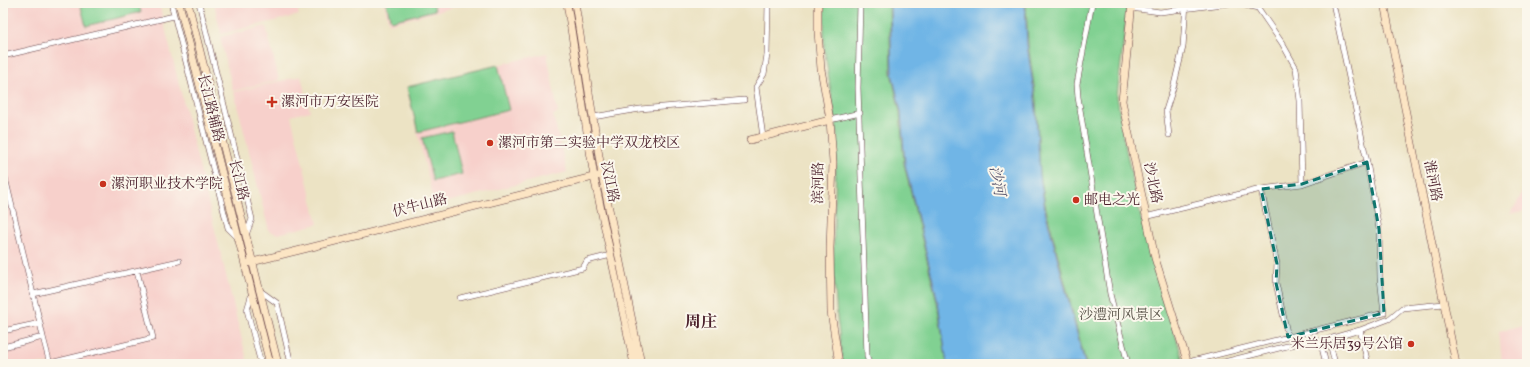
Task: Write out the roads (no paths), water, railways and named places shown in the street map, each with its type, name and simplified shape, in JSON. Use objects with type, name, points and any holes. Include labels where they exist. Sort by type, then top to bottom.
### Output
[{"type":"street","name":"长江路辅路","points":[[171,3],[228,228],[243,237],[252,219],[199,3]]},
{"type":"street","name":"长江路","points":[[179,3],[243,237]]},
{"type":"street","name":"长江路","points":[[188,3],[256,291],[270,364]]},
{"type":"street","name":"汉江路","points":[[567,3],[594,177],[634,364]]},
{"type":"street","name":"汉江路","points":[[575,3],[602,175],[641,364]]},
{"type":"street","points":[[763,137],[756,87],[764,74],[767,55],[768,3]]},
{"type":"street","name":"滨河路","points":[[818,3],[818,32],[821,69],[830,120],[833,162],[830,248],[831,312],[839,364]]},
{"type":"street","points":[[860,3],[858,68],[863,249],[867,356],[869,364]]},
{"type":"street","points":[[1092,3],[1077,84],[1078,97],[1110,294],[1128,364]]},
{"type":"street","points":[[1132,5],[1160,12],[1186,6],[1230,3]]},
{"type":"street","points":[[1236,3],[1258,8],[1282,43],[1296,68],[1300,100],[1302,184]]},
{"type":"street","points":[[1188,363],[1384,313],[1380,278],[1379,229],[1368,162],[1333,3]]},
{"type":"street","name":"淮河路","points":[[1384,3],[1456,364]]},
{"type":"street","name":"沙北路","points":[[1132,5],[1122,101],[1145,217],[1155,258],[1188,363]]},
{"type":"street","points":[[1169,135],[1166,110],[1174,86],[1183,47],[1186,6]]},
{"type":"street","points":[[3,56],[174,16]]},
{"type":"street","points":[[593,117],[640,109],[744,100]]},
{"type":"street","points":[[750,140],[860,114]]},
{"type":"street","points":[[1145,217],[1261,189],[1302,184],[1368,162]]},
{"type":"street","points":[[3,169],[50,364],[153,338],[137,271]]},
{"type":"street","name":"伏牛山路","points":[[249,262],[602,175]]},
{"type":"street","points":[[1261,189],[1277,264],[1276,283],[1288,337]]},
{"type":"street","points":[[460,298],[583,268],[587,261],[611,255]]},
{"type":"street","points":[[33,294],[180,261]]},
{"type":"street","points":[[261,364],[247,310],[256,291],[276,303],[291,364]]},
{"type":"street","name":"长江路","points":[[256,291],[278,364]]},
{"type":"street","points":[[1336,364],[1329,339],[1360,330],[1389,319],[1402,308],[1444,304]]},
{"type":"street","points":[[3,331],[40,322]]},
{"type":"street","points":[[1360,330],[1368,364]]},
{"type":"street","points":[[3,347],[44,337]]},
{"type":"street","points":[[1216,364],[1315,339],[1322,344],[1326,364]]},
{"type":"water","name":"沙河","points":[[890,3],[1025,3],[1027,45],[1035,98],[1040,175],[1045,210],[1085,364],[947,364],[938,302],[905,164],[901,112],[892,73]]},
{"type":"place","name":"漯河市万安医院","points":[[272,102]]},
{"type":"place","name":"漯河市第二实验中学双龙校区","points":[[490,143]]},
{"type":"place","name":"漯河职业技术学院","points":[[103,184]]},
{"type":"place","name":"邮电之光","points":[[1076,200]]},
{"type":"place","name":"米兰乐居39号公馆","points":[[1411,344]]},
{"type":"district","name":"周庄","points":[[701,323]]},
{"type":"park label","name":"沙澧河风景区","points":[[1121,315]]}]
